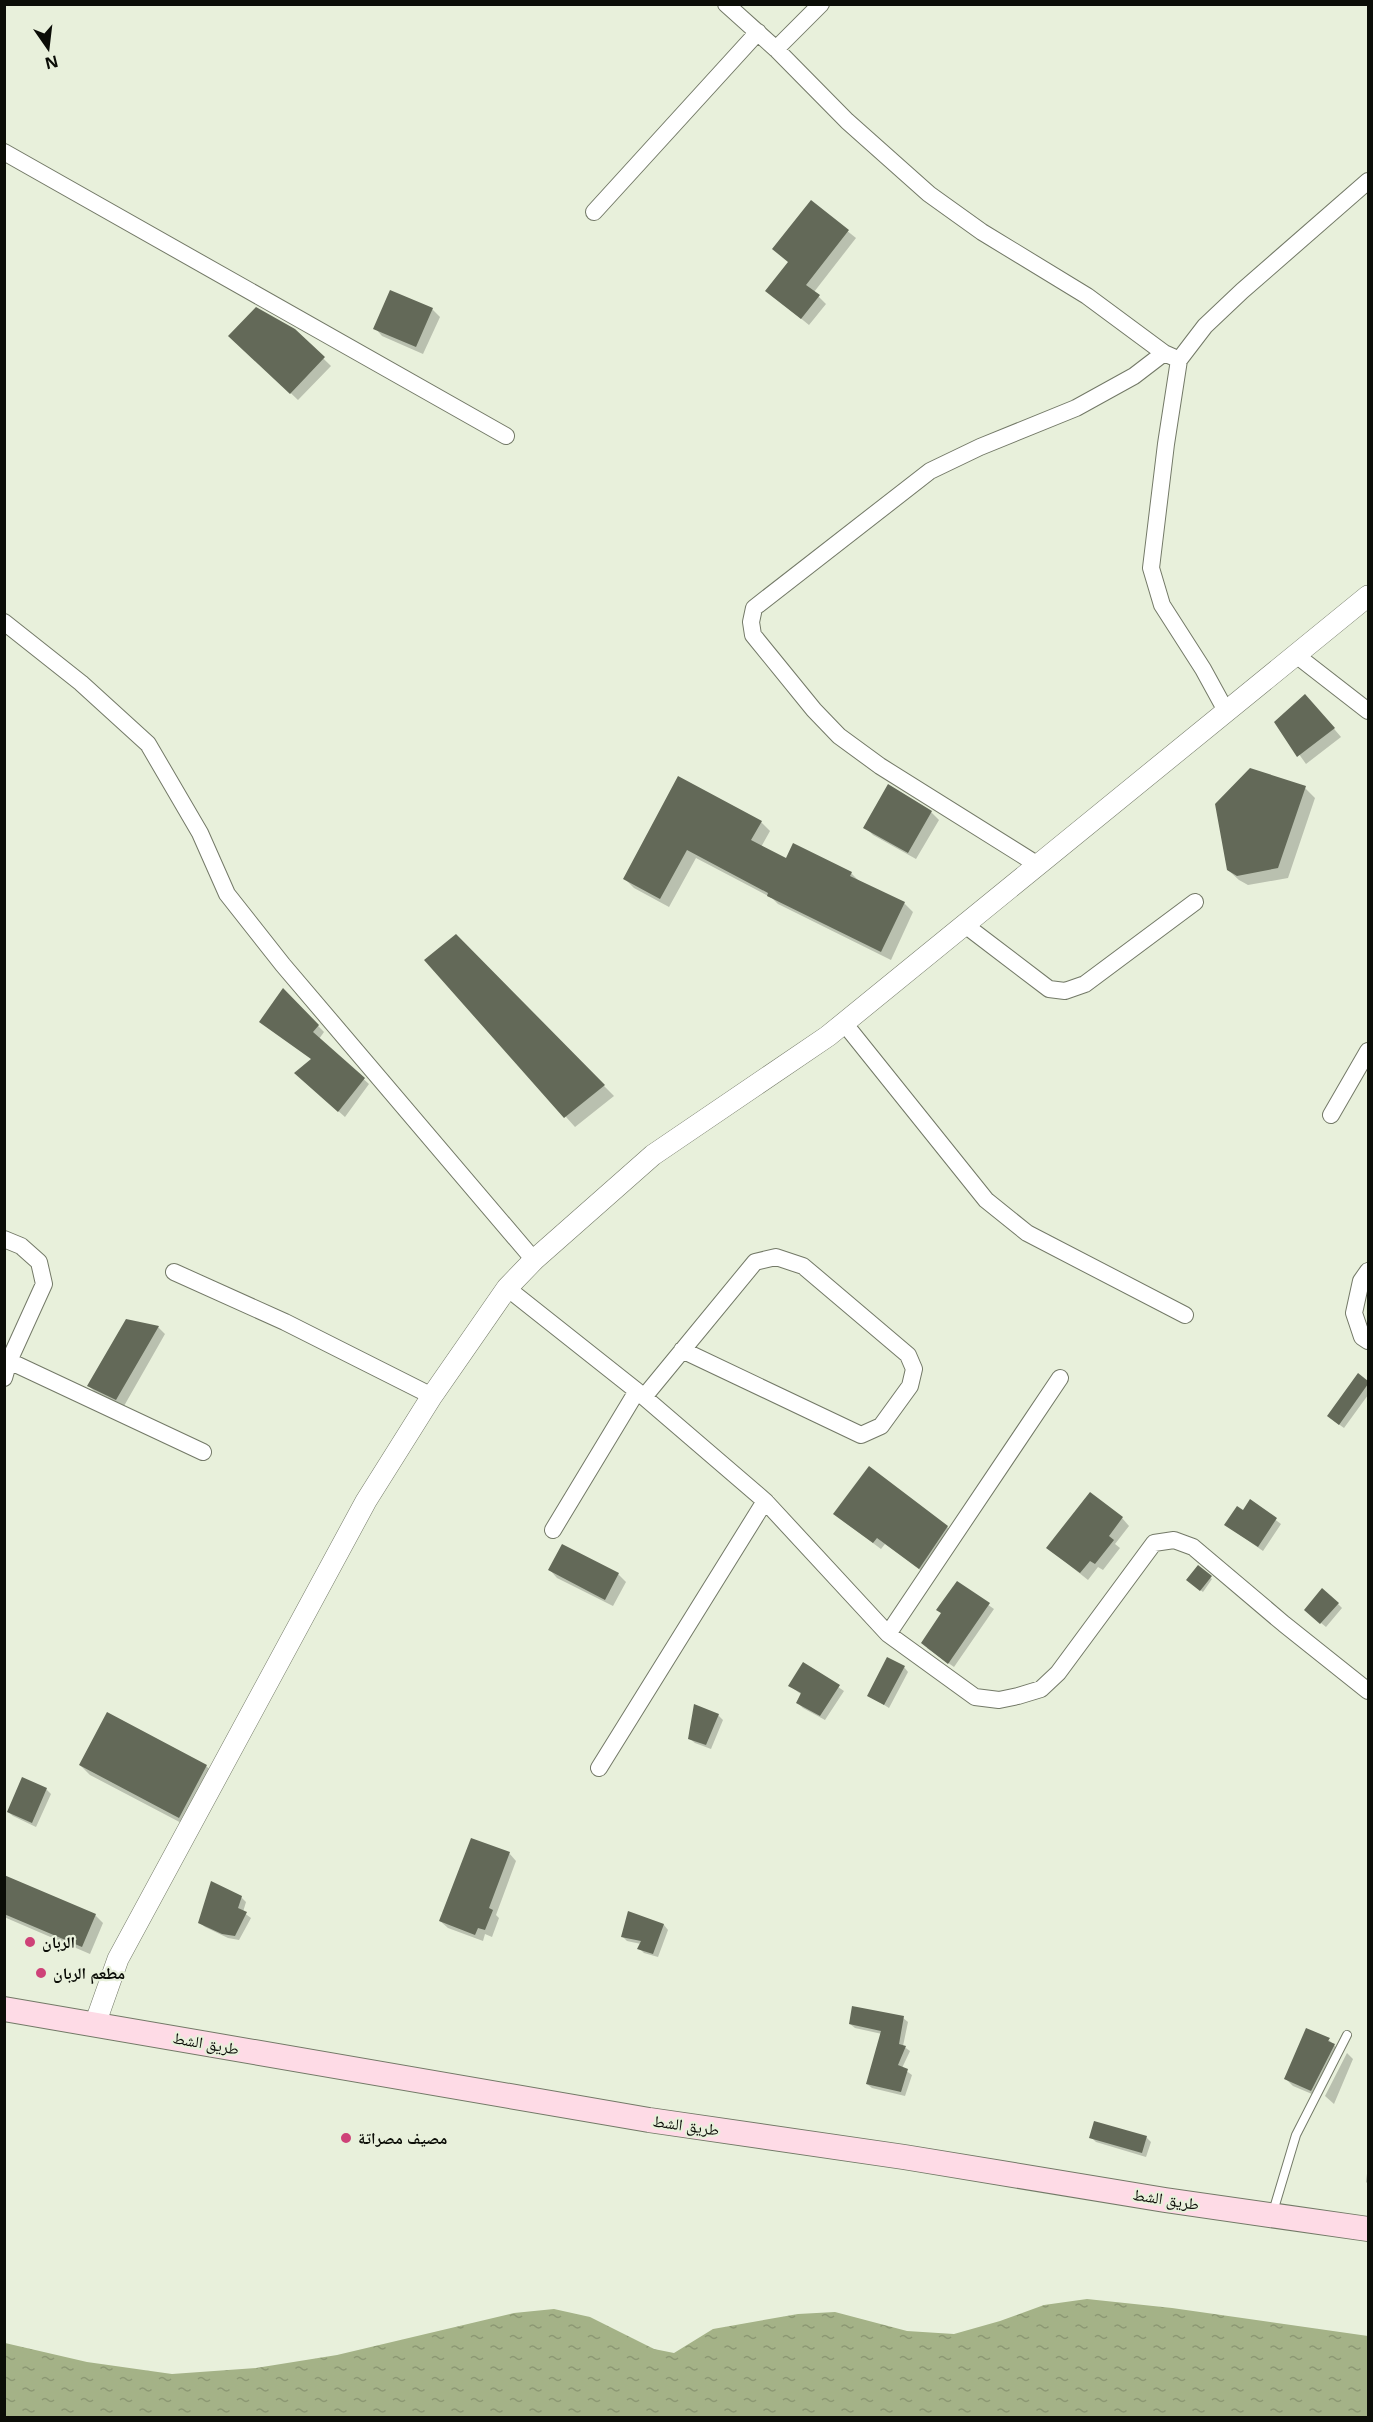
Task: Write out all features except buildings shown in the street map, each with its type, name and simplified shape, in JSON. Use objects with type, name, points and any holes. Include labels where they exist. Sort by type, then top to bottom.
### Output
[{"type":"main road","name":"طريق الشط","points":[[4,2009],[649,2120],[1368,2229]]},
{"type":"street","points":[[726,4],[776,49],[847,121],[929,194],[982,232],[1087,296],[1171,356]]},
{"type":"street","points":[[776,49],[821,4]]},
{"type":"street","points":[[594,212],[758,32]]},
{"type":"street","points":[[4,152],[506,436]]},
{"type":"street","points":[[1038,865],[880,766],[839,736],[814,710],[753,635],[751,622],[754,608],[930,471],[980,447],[1076,408],[1171,356],[1368,181]]},
{"type":"street","points":[[1171,356],[1166,444],[1151,567],[1162,605],[1203,669],[1226,711]]},
{"type":"street","points":[[95,2024],[118,1959],[366,1502],[432,1396],[507,1288],[534,1260],[653,1155],[844,1023],[1368,596]]},
{"type":"street","points":[[4,622],[81,682],[148,744],[200,833],[227,894],[283,965],[534,1260]]},
{"type":"street","points":[[1296,655],[1368,711]]},
{"type":"street","points":[[965,925],[1049,989],[1065,991],[1085,984],[1195,902]]},
{"type":"street","points":[[844,1023],[986,1200],[1027,1233],[1185,1315]]},
{"type":"street","points":[[1331,1115],[1368,1051]]},
{"type":"street","points":[[4,1239],[21,1246],[39,1262],[44,1284],[7,1370],[203,1452]]},
{"type":"street","points":[[553,1530],[641,1394],[682,1350],[755,1262],[776,1257],[803,1266],[908,1354],[914,1369],[910,1386],[880,1426],[861,1435],[682,1350]]},
{"type":"street","points":[[1368,1270],[1362,1281],[1354,1313],[1362,1337],[1368,1341]]},
{"type":"street","points":[[174,1272],[285,1322],[432,1396]]},
{"type":"street","points":[[507,1288],[641,1394],[765,1501],[888,1634],[975,1697],[999,1700],[1041,1689],[1058,1673],[1154,1543],[1174,1540],[1193,1547],[1368,1691]]},
{"type":"street","points":[[888,1634],[1060,1378]]},
{"type":"street","points":[[599,1768],[765,1501]]},
{"type":"lane","points":[[1272,2215],[1296,2135],[1347,2035]]},
{"type":"water","points":[[1087,2299],[1172,2308],[1368,2336],[1368,2417],[5,2417],[5,2343],[87,2362],[172,2374],[256,2368],[337,2355],[514,2313],[554,2309],[590,2317],[654,2349],[674,2353],[713,2329],[798,2314],[835,2312],[907,2331],[954,2334],[1044,2305]]},
{"type":"place","name":"الربان","points":[[30,1942]]},
{"type":"place","name":"مطعم الربان","points":[[41,1973]]},
{"type":"place","name":"مصيف مصراتة","points":[[346,2138]]}]
